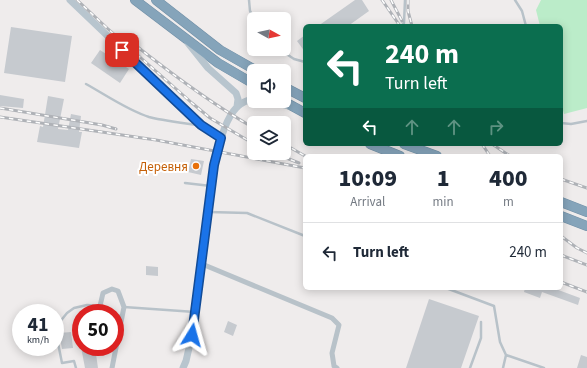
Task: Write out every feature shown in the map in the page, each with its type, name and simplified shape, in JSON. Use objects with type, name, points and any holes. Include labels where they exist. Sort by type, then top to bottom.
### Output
[{"type":"highway","points":[[135,0],[218,63],[247,80]]},
{"type":"highway","points":[[156,0],[220,50],[247,65]]},
{"type":"highway","points":[[291,91],[303,97]]},
{"type":"highway","points":[[291,106],[303,112]]},
{"type":"highway","points":[[375,146],[395,154]]},
{"type":"highway","points":[[410,146],[432,154]]},
{"type":"highway","points":[[563,203],[587,212]]},
{"type":"highway","points":[[563,217],[587,226]]},
{"type":"main road","points":[[70,0],[201,125],[221,138]]},
{"type":"main road","points":[[181,35],[208,68],[236,93],[238,99],[237,107],[221,138],[214,165],[192,335],[183,368]]},
{"type":"main road","points":[[237,107],[247,101]]},
{"type":"main road","points":[[291,107],[295,108]]},
{"type":"street","points":[[202,264],[332,318],[339,325],[332,353],[334,366],[337,368]]},
{"type":"street","points":[[100,304],[103,293],[112,289],[118,291],[123,304]]},
{"type":"street","points":[[112,368],[114,356]]},
{"type":"lane","points":[[249,0],[251,12]]},
{"type":"lane","points":[[403,24],[405,0]]},
{"type":"lane","points":[[515,0],[522,11],[525,24]]},
{"type":"lane","points":[[291,56],[303,61]]},
{"type":"lane","points":[[86,84],[124,106],[148,117],[178,123],[201,125]]},
{"type":"lane","points":[[563,123],[572,124],[587,121]]},
{"type":"lane","points":[[185,183],[212,186]]},
{"type":"lane","points":[[208,212],[247,213],[303,235]]},
{"type":"lane","points":[[451,290],[494,306],[500,342],[506,355],[504,368]]},
{"type":"lane","points":[[124,306],[195,312]]},
{"type":"lane","points":[[72,309],[67,313],[56,328],[62,363],[74,361],[76,368]]},
{"type":"lane","points":[[470,368],[481,338],[481,322]]},
{"type":"lane","points":[[506,355],[544,368]]},
{"type":"green space","points":[[541,0],[587,0],[587,108],[564,114],[563,24],[540,24],[536,10]]},
{"type":"building","points":[[355,0],[362,0],[369,11],[351,24],[321,24]]},
{"type":"building","points":[[11,27],[72,36],[65,82],[4,73]]},
{"type":"building","points":[[303,36],[303,49],[297,41]]},
{"type":"building","points":[[100,50],[129,69],[120,83],[91,63]]},
{"type":"building","points":[[0,95],[24,99],[23,108],[0,106]]},
{"type":"building","points":[[48,96],[64,99],[58,129],[68,130],[71,114],[81,116],[79,132],[82,132],[79,148],[37,142],[40,126],[43,127]]},
{"type":"building","points":[[191,159],[204,161],[201,175],[188,172]]},
{"type":"building","points":[[146,266],[158,267],[158,276],[146,275]]},
{"type":"building","points":[[524,290],[558,290],[580,298],[578,305],[542,292],[540,298],[524,292]]},
{"type":"building","points":[[429,299],[479,316],[461,368],[406,368]]},
{"type":"building","points":[[228,321],[237,325],[233,336],[224,332]]},
{"type":"building","points":[[71,332],[72,348],[64,349],[64,333]]},
{"type":"building","points":[[581,355],[587,357],[587,368],[577,368]]},
{"type":"building","points":[[83,356],[96,356],[98,368],[85,368]]},
{"type":"railway","points":[[77,0],[210,118],[247,140]]},
{"type":"railway","points":[[382,0],[399,24]]},
{"type":"railway","points":[[391,0],[402,21]]},
{"type":"railway","points":[[408,0],[408,11],[411,24]]},
{"type":"railway","points":[[130,41],[190,87],[247,124]]},
{"type":"railway","points":[[0,108],[102,125],[116,129]]},
{"type":"railway","points":[[0,117],[156,140],[303,168]]},
{"type":"railway","points":[[483,146],[489,154]]},
{"type":"railway","points":[[495,146],[507,154]]},
{"type":"railway","points":[[291,148],[303,155]]},
{"type":"railway","points":[[291,160],[299,163]]},
{"type":"railway","points":[[563,180],[587,188]]},
{"type":"railway","points":[[563,238],[577,248],[587,253]]},
{"type":"railway","points":[[563,256],[587,265]]},
{"type":"railway","points":[[563,283],[587,292]]},
{"type":"place","name":"Деревня","points":[[196,166]]},
{"type":"route","points":[[122,50],[201,125],[221,138],[214,165],[192,335]]}]
